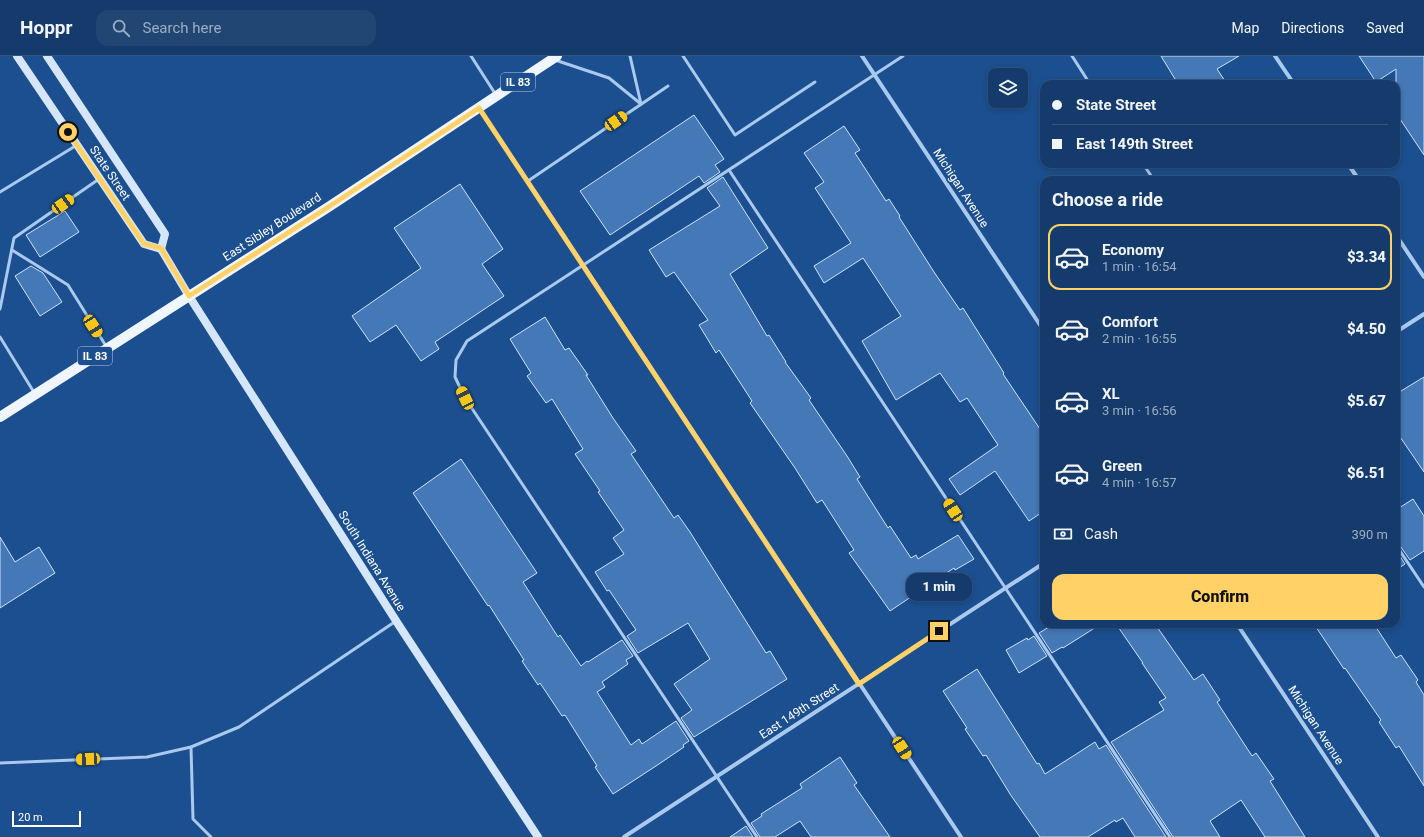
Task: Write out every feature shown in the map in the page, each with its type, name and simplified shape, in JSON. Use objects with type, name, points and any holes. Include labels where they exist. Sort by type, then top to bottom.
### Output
[{"type":"main road","name":"State Street","points":[[16,56],[144,244],[161,248],[165,234],[47,56]]},
{"type":"main road","name":"East Sibley Boulevard","points":[[0,417],[330,206],[555,57]]},
{"type":"main road","points":[[161,248],[189,296]]},
{"type":"main road","name":"South Indiana Avenue","points":[[189,296],[396,621],[538,837]]},
{"type":"street","name":"Michigan Avenue","points":[[862,56],[1040,326]]},
{"type":"street","points":[[1275,56],[1291,80]]},
{"type":"street","points":[[479,108],[961,837]]},
{"type":"street","points":[[1400,241],[1424,277]]},
{"type":"street","points":[[1400,329],[1424,314]]},
{"type":"street","name":"East 149th Street","points":[[624,837],[1040,566]]},
{"type":"street","name":"Michigan Avenue","points":[[1240,628],[1378,837]]},
{"type":"lane","points":[[471,56],[497,95]]},
{"type":"lane","points":[[630,56],[641,104]]},
{"type":"lane","points":[[683,56],[735,135],[815,82]]},
{"type":"lane","points":[[757,837],[465,398],[455,377],[456,360],[467,341],[903,56]]},
{"type":"lane","points":[[1072,56],[1087,80]]},
{"type":"lane","points":[[555,57],[609,78],[641,104]]},
{"type":"lane","points":[[528,181],[668,86]]},
{"type":"lane","points":[[0,192],[77,145]]},
{"type":"lane","points":[[729,170],[1170,837]]},
{"type":"lane","points":[[0,309],[14,238],[100,179]]},
{"type":"lane","points":[[12,250],[68,286],[107,348]]},
{"type":"lane","points":[[0,337],[35,394]]},
{"type":"lane","points":[[1400,551],[1424,587]]},
{"type":"lane","points":[[0,763],[147,757],[191,747],[238,727],[396,621]]},
{"type":"lane","points":[[191,747],[193,818],[211,837]]},
{"type":"building","points":[[1161,56],[1239,56],[1217,69],[1224,80],[1176,80]]},
{"type":"building","points":[[1359,56],[1424,56],[1424,155],[1400,119],[1400,80],[1396,80],[1396,69],[1379,80],[1375,80]]},
{"type":"building","points":[[694,115],[724,159],[715,165],[720,172],[704,183],[699,176],[610,235],[580,191]]},
{"type":"building","points":[[844,126],[860,150],[855,153],[886,201],[889,199],[934,272],[960,310],[963,308],[1004,373],[1003,374],[1040,429],[1040,514],[1029,521],[995,471],[960,495],[949,479],[998,445],[967,398],[960,402],[940,373],[896,400],[862,341],[901,316],[863,258],[824,283],[814,266],[851,243],[815,188],[824,182],[804,153]]},
{"type":"building","points":[[723,177],[768,248],[730,274],[767,336],[769,335],[785,362],[811,398],[809,400],[860,477],[857,479],[888,528],[890,526],[911,558],[916,555],[918,559],[958,535],[974,559],[955,570],[954,568],[890,611],[849,553],[854,550],[822,500],[817,503],[795,468],[750,403],[752,401],[719,350],[716,353],[699,325],[708,320],[674,272],[666,277],[649,250],[720,206],[707,188]]},
{"type":"building","points":[[460,184],[503,249],[482,264],[504,296],[435,342],[439,349],[421,361],[396,325],[370,342],[352,316],[421,268],[394,228]]},
{"type":"building","points":[[65,211],[79,232],[40,257],[26,235]]},
{"type":"building","points":[[31,266],[43,273],[62,302],[40,316],[15,276]]},
{"type":"building","points":[[545,317],[565,350],[569,348],[588,375],[586,375],[636,451],[631,454],[674,518],[678,515],[690,532],[766,653],[770,651],[787,679],[694,737],[681,718],[692,710],[674,684],[710,659],[688,623],[638,653],[627,636],[636,630],[595,572],[624,554],[613,538],[624,530],[598,492],[600,491],[575,454],[583,449],[552,399],[546,403],[527,376],[531,373],[510,339]]},
{"type":"building","points":[[1424,377],[1424,472],[1400,437],[1400,392]]},
{"type":"building","points":[[461,459],[537,573],[523,582],[558,637],[560,635],[581,666],[622,640],[633,656],[626,660],[628,664],[602,682],[605,687],[597,692],[631,745],[639,739],[642,744],[676,721],[689,741],[683,745],[684,747],[613,794],[595,767],[597,766],[565,715],[562,716],[540,683],[538,685],[489,605],[488,606],[413,493]]},
{"type":"building","points":[[1413,499],[1424,516],[1424,551],[1410,560],[1400,546],[1400,507]]},
{"type":"building","points":[[0,537],[15,562],[39,547],[55,573],[0,608]]},
{"type":"building","points":[[1400,556],[1405,564],[1400,567]]},
{"type":"building","points":[[1047,628],[1095,628],[1063,648],[1062,647],[1052,653],[1039,633]]},
{"type":"building","points":[[1119,628],[1158,628],[1194,680],[1203,674],[1220,700],[1217,702],[1252,756],[1256,753],[1274,779],[1270,781],[1305,837],[1265,837],[1241,800],[1210,821],[1220,837],[1173,837],[1111,742],[1164,710],[1159,702],[1166,698]]},
{"type":"building","points":[[1317,628],[1377,628],[1396,658],[1401,655],[1418,680],[1416,682],[1424,695],[1424,786],[1399,746],[1396,748],[1379,722],[1381,720],[1345,668],[1344,669]]},
{"type":"building","points":[[1034,636],[1047,656],[1019,673],[1006,650],[1027,638],[1028,640]]},
{"type":"building","points":[[977,669],[1037,764],[1039,763],[1045,774],[1095,742],[1099,749],[1106,745],[1166,837],[1135,837],[1123,818],[1116,822],[1115,820],[1088,837],[1040,837],[1010,794],[986,755],[983,756],[965,729],[967,728],[943,691]]},
{"type":"building","points":[[840,757],[857,783],[854,785],[890,837],[811,837],[800,821],[775,837],[760,837],[751,823],[762,816],[761,814],[802,788],[800,784]]},
{"type":"building","points":[[746,826],[753,837],[730,837]]},
{"type":"route","points":[[68,132],[144,244],[161,248],[189,296],[479,108],[859,684],[939,631]]}]
